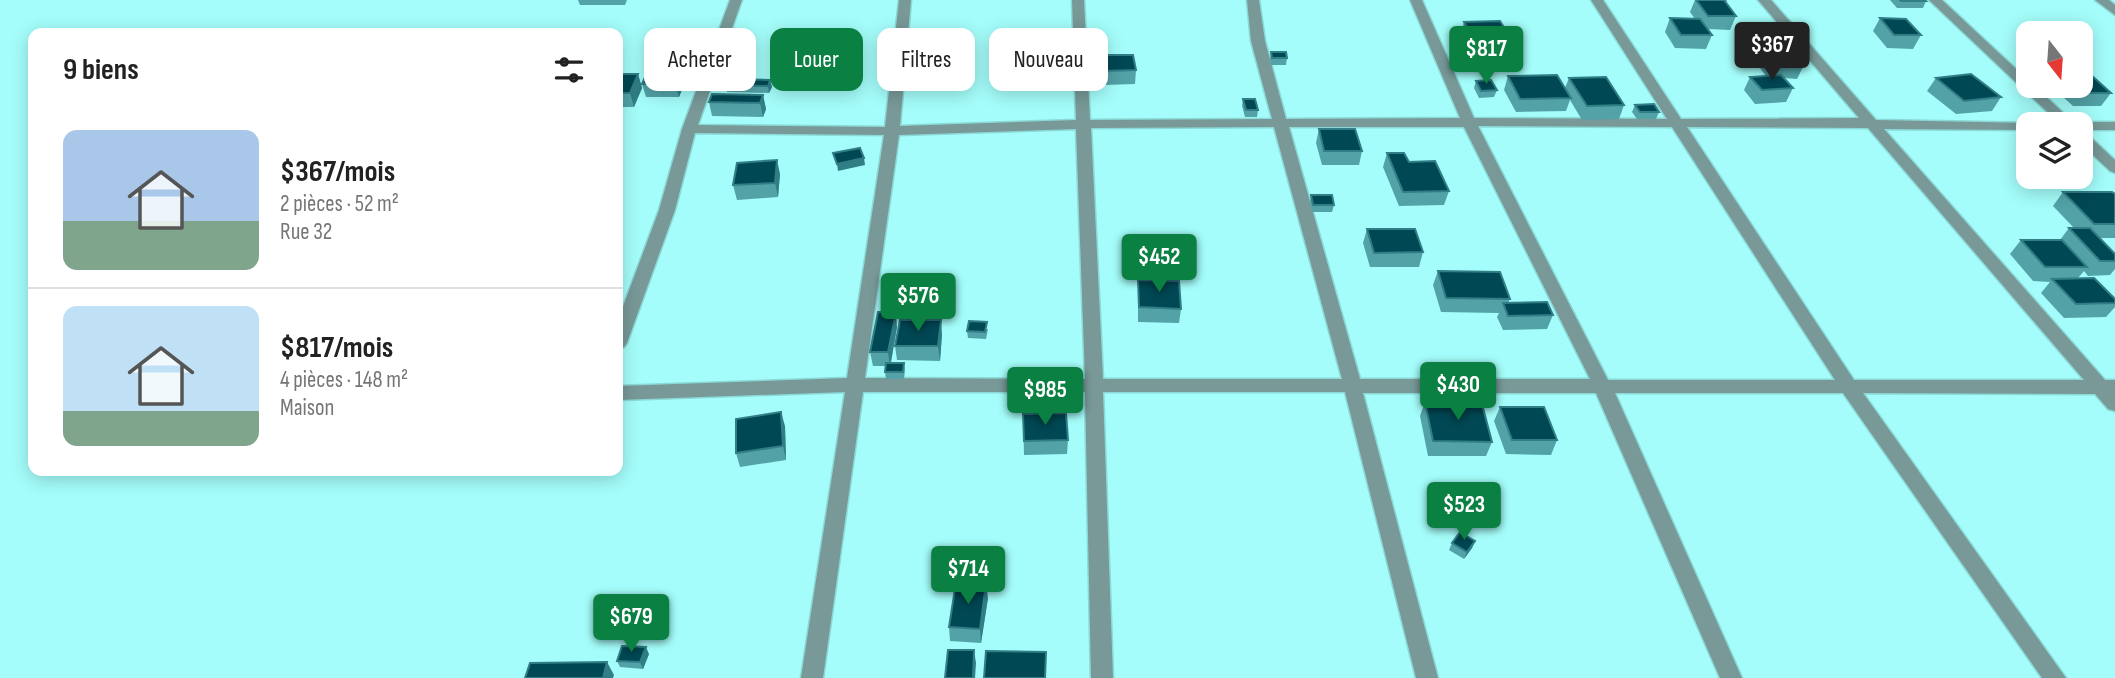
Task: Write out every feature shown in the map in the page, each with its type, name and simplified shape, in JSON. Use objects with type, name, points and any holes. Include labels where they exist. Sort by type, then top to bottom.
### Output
[{"type":"street","points":[[623,329],[667,210],[689,129],[736,0]]},
{"type":"street","points":[[812,678],[892,131],[905,0]]},
{"type":"street","points":[[1078,0],[1094,386],[1102,678]]},
{"type":"street","points":[[1253,0],[1258,41],[1352,384],[1427,678]]},
{"type":"street","points":[[1416,0],[1469,122],[1602,385],[1731,678]]},
{"type":"street","points":[[1597,0],[1848,386],[2055,678]]},
{"type":"street","points":[[1764,0],[1865,123],[2108,387],[2115,404]]},
{"type":"street","points":[[1935,0],[2055,112]]},
{"type":"street","points":[[2101,0],[2115,11]]},
{"type":"street","points":[[689,129],[892,131],[1083,124],[1469,122],[2016,126]]},
{"type":"street","points":[[2093,127],[2115,126]]},
{"type":"street","points":[[2093,148],[2115,169]]},
{"type":"street","points":[[623,393],[853,386],[1352,384],[2108,387]]},
{"type":"building","points":[[1696,0],[1724,0],[1736,16],[1708,16]]},
{"type":"building","points":[[1670,18],[1700,19],[1712,35],[1681,35]]},
{"type":"building","points":[[1880,18],[1906,19],[1921,35],[1894,35]]},
{"type":"building","points":[[1500,21],[1511,39],[1474,40],[1464,22]]},
{"type":"building","points":[[1760,46],[1790,47],[1804,65],[1774,65]]},
{"type":"building","points":[[1271,52],[1286,52],[1287,58],[1272,58]]},
{"type":"building","points":[[1108,55],[1133,55],[1136,70],[1108,71]]},
{"type":"building","points":[[623,74],[638,74],[630,93],[623,93]]},
{"type":"building","points":[[1971,74],[2001,97],[1964,101],[1936,78]]},
{"type":"building","points":[[1557,75],[1571,98],[1520,99],[1508,76]]},
{"type":"building","points":[[1781,75],[1793,88],[1762,90],[1750,77]]},
{"type":"building","points":[[1606,77],[1624,105],[1587,106],[1569,78]]},
{"type":"building","points":[[2093,77],[2111,93],[2093,93]]},
{"type":"building","points":[[756,80],[770,80],[768,86],[756,86]]},
{"type":"building","points":[[1491,80],[1497,90],[1481,91],[1476,81]]},
{"type":"building","points":[[712,94],[763,95],[760,103],[709,102]]},
{"type":"building","points":[[1243,99],[1255,99],[1258,110],[1246,110]]},
{"type":"building","points":[[1654,104],[1659,112],[1640,112],[1635,105]]},
{"type":"building","points":[[1319,129],[1355,129],[1362,151],[1324,151]]},
{"type":"building","points":[[860,148],[864,158],[837,164],[833,153]]},
{"type":"building","points":[[1387,153],[1404,153],[1409,162],[1435,161],[1449,191],[1403,192]]},
{"type":"building","points":[[777,160],[775,183],[733,185],[737,163]]},
{"type":"building","points":[[2063,192],[2112,192],[2115,194],[2115,224],[2094,224]]},
{"type":"building","points":[[1311,195],[1332,195],[1334,205],[1313,205]]},
{"type":"building","points":[[2069,228],[2090,228],[2115,254],[2115,261],[2100,261]]},
{"type":"building","points":[[1367,229],[1415,229],[1423,252],[1374,253]]},
{"type":"building","points":[[2021,240],[2062,240],[2087,267],[2045,267]]},
{"type":"building","points":[[1438,271],[1500,272],[1510,299],[1446,298]]},
{"type":"building","points":[[2094,278],[2115,299],[2115,303],[2076,304],[2052,279]]},
{"type":"building","points":[[1138,280],[1179,281],[1181,309],[1139,307]]},
{"type":"building","points":[[1547,302],[1553,315],[1508,316],[1503,303]]},
{"type":"building","points":[[878,312],[896,313],[888,352],[870,352]]},
{"type":"building","points":[[900,320],[941,320],[938,346],[895,346]]},
{"type":"building","points":[[969,321],[987,322],[985,332],[967,331]]},
{"type":"building","points":[[886,363],[904,363],[903,372],[885,372]]},
{"type":"building","points":[[1425,402],[1482,404],[1492,442],[1433,441]]},
{"type":"building","points":[[1500,407],[1544,407],[1557,440],[1512,440]]},
{"type":"building","points":[[781,412],[783,446],[736,453],[736,419]]},
{"type":"building","points":[[1066,413],[1068,440],[1024,441],[1023,414]]},
{"type":"building","points":[[1460,532],[1475,541],[1467,552],[1452,543]]},
{"type":"building","points":[[956,582],[986,584],[980,629],[949,627]]},
{"type":"building","points":[[622,646],[646,647],[640,662],[617,661]]},
{"type":"building","points":[[948,650],[974,650],[973,678],[945,678]]},
{"type":"building","points":[[986,651],[1046,652],[1045,678],[984,678]]},
{"type":"building","points":[[607,662],[603,678],[525,678],[530,663]]}]
